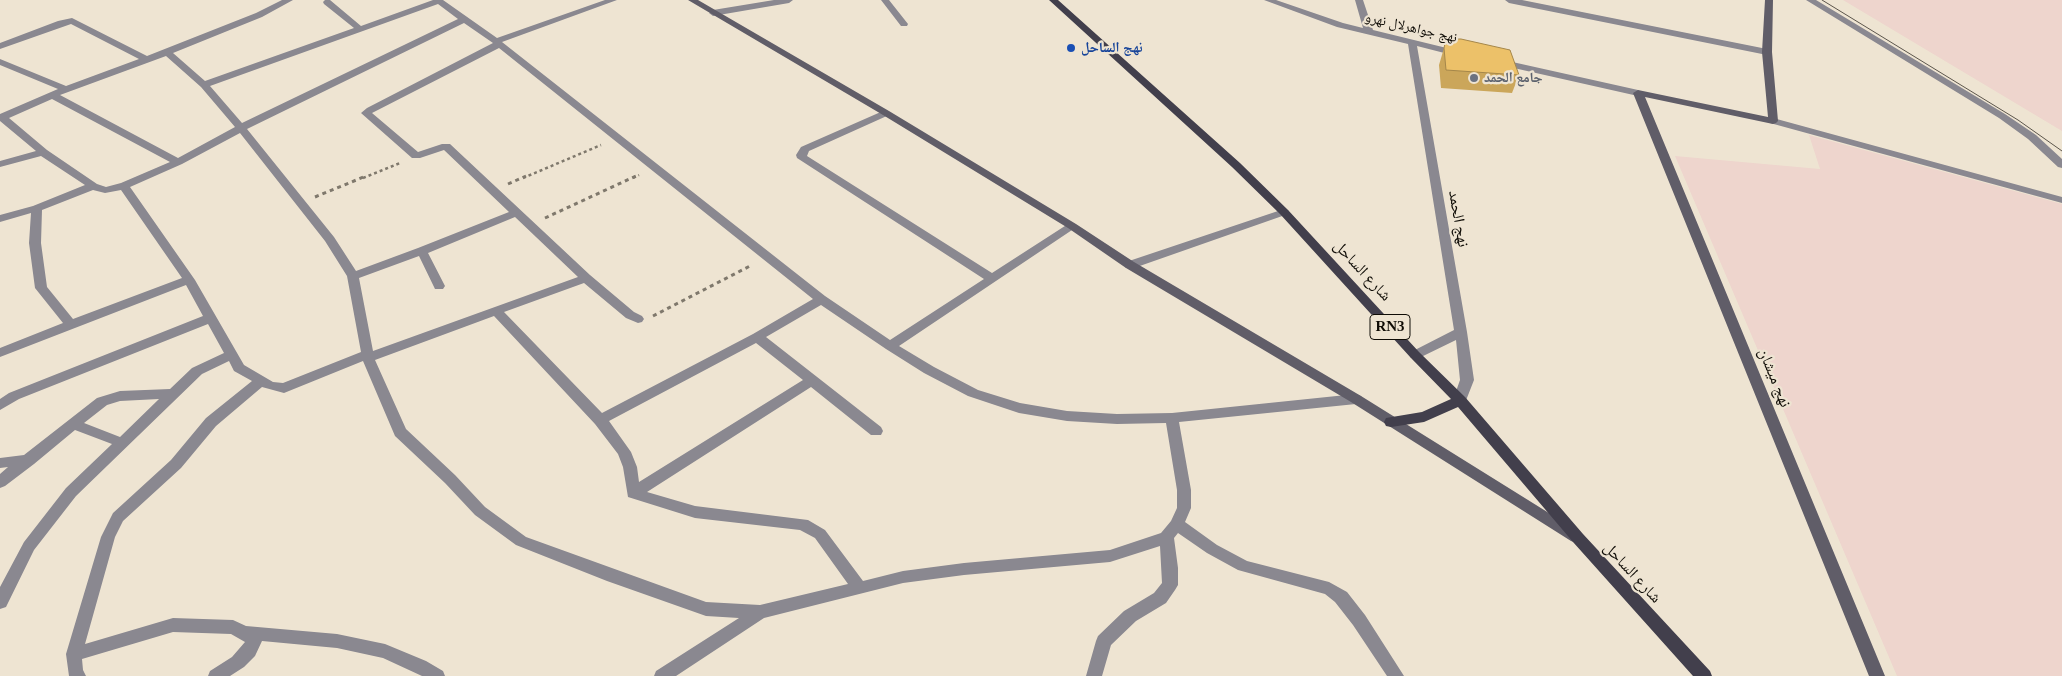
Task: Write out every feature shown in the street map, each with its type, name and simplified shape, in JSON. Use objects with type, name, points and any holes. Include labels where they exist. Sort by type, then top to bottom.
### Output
[{"type":"main road","name":"شارع الساحل","points":[[1053,0],[1236,165],[1284,212],[1415,355],[1460,400],[1578,538],[1704,676]]},
{"type":"main road","points":[[1392,422],[1424,417],[1460,400]]},
{"type":"street","points":[[289,0],[259,15],[167,52],[66,89],[1,118],[43,152],[93,186],[105,190],[124,186],[178,162],[241,128],[464,20]]},
{"type":"street","points":[[613,0],[497,42],[367,112],[367,115],[416,156],[446,146],[586,278],[630,316],[638,318]]},
{"type":"street","points":[[692,0],[886,113],[1072,226],[1130,265],[1356,399],[1578,538]]},
{"type":"street","points":[[713,13],[783,0]]},
{"type":"street","points":[[885,0],[904,24]]},
{"type":"street","name":"نهج جواهرلال نهرو","points":[[1268,0],[1312,16],[1369,33],[1468,56]]},
{"type":"street","points":[[1359,0],[1369,33]]},
{"type":"street","points":[[1509,0],[1767,52]]},
{"type":"street","points":[[1769,0],[1767,52],[1773,121]]},
{"type":"street","points":[[1810,0],[2002,116],[2032,137],[2062,165]]},
{"type":"street","points":[[204,85],[438,1],[497,42],[821,299],[890,346],[929,370],[973,393],[1019,408],[1067,416],[1117,419],[1172,418],[1356,399]]},
{"type":"street","points":[[327,2],[360,29]]},
{"type":"street","points":[[0,46],[72,21],[145,59]]},
{"type":"street","name":"نهج الحمد","points":[[1412,43],[1461,332],[1467,380],[1460,400]]},
{"type":"street","points":[[167,52],[204,85],[241,128],[330,239],[353,276],[368,356],[400,432],[450,479],[480,511],[522,542],[612,576],[706,609],[760,612],[903,577],[964,569],[1110,556],[1166,536],[1177,524],[1184,508],[1184,490],[1172,418]]},
{"type":"street","points":[[1487,60],[1773,121],[2062,200]]},
{"type":"street","points":[[0,62],[66,89]]},
{"type":"street","name":"نهج ميشان","points":[[1638,93],[1877,676]]},
{"type":"street","points":[[53,95],[178,162]]},
{"type":"street","points":[[886,113],[805,149],[802,152],[802,158],[993,279]]},
{"type":"street","points":[[0,164],[43,152]]},
{"type":"street","points":[[0,219],[37,208],[93,186]]},
{"type":"street","points":[[124,186],[189,280],[239,368],[277,388],[291,387],[368,356],[586,278]]},
{"type":"street","points":[[37,208],[35,243],[41,288],[71,324]]},
{"type":"street","points":[[353,276],[422,251],[514,212]]},
{"type":"street","points":[[1130,265],[1284,212]]},
{"type":"street","points":[[890,346],[1072,226]]},
{"type":"street","points":[[422,251],[439,286]]},
{"type":"street","points":[[0,353],[189,280]]},
{"type":"street","points":[[600,420],[757,337],[821,299]]},
{"type":"street","points":[[496,311],[600,420],[624,452],[630,467],[633,493]]},
{"type":"street","points":[[0,405],[14,396],[210,318]]},
{"type":"street","points":[[1415,355],[1461,332]]},
{"type":"street","points":[[757,337],[876,431]]},
{"type":"street","points":[[0,602],[29,546],[71,492],[197,371],[230,355]]},
{"type":"street","points":[[78,676],[75,672],[74,654],[108,536],[118,517],[176,464],[211,422],[261,381]]},
{"type":"street","points":[[633,493],[812,381]]},
{"type":"street","points":[[0,482],[102,401],[120,396],[174,394]]},
{"type":"street","points":[[74,424],[122,442]]},
{"type":"street","points":[[0,463],[29,460]]},
{"type":"street","points":[[633,493],[695,512],[803,524],[820,534],[859,587]]},
{"type":"street","points":[[1177,524],[1212,550],[1243,566],[1329,589],[1341,597],[1359,620],[1396,676]]},
{"type":"street","points":[[1094,676],[1104,641],[1130,616],[1160,598],[1170,585],[1166,536]]},
{"type":"street","points":[[662,676],[714,644],[760,612]]},
{"type":"street","points":[[74,654],[173,624],[233,627],[246,633],[338,641],[385,651],[420,666],[437,676]]},
{"type":"street","points":[[216,676],[238,662],[249,651],[254,642],[246,633]]},
{"type":"path","points":[[493,190],[618,138]]},
{"type":"path","points":[[300,203],[416,156]]},
{"type":"path","points":[[529,226],[656,167]]},
{"type":"path","points":[[638,318],[652,316],[768,257]]},
{"type":"shaded area","points":[[1843,0],[2062,0],[2062,131]]},
{"type":"shaded area","points":[[1809,135],[2062,204],[2062,676],[1897,676],[1675,156],[1820,169]]},
{"type":"building","points":[[1446,39],[1461,39],[1510,50],[1519,75],[1446,70],[1444,48]]},
{"type":"tram line","points":[[1822,0],[2018,120],[2062,151]]},
{"type":"place","name":"نهج الساحل","points":[[1071,48]]},
{"type":"place","name":"جامع الحمد","points":[[1474,78]]}]
